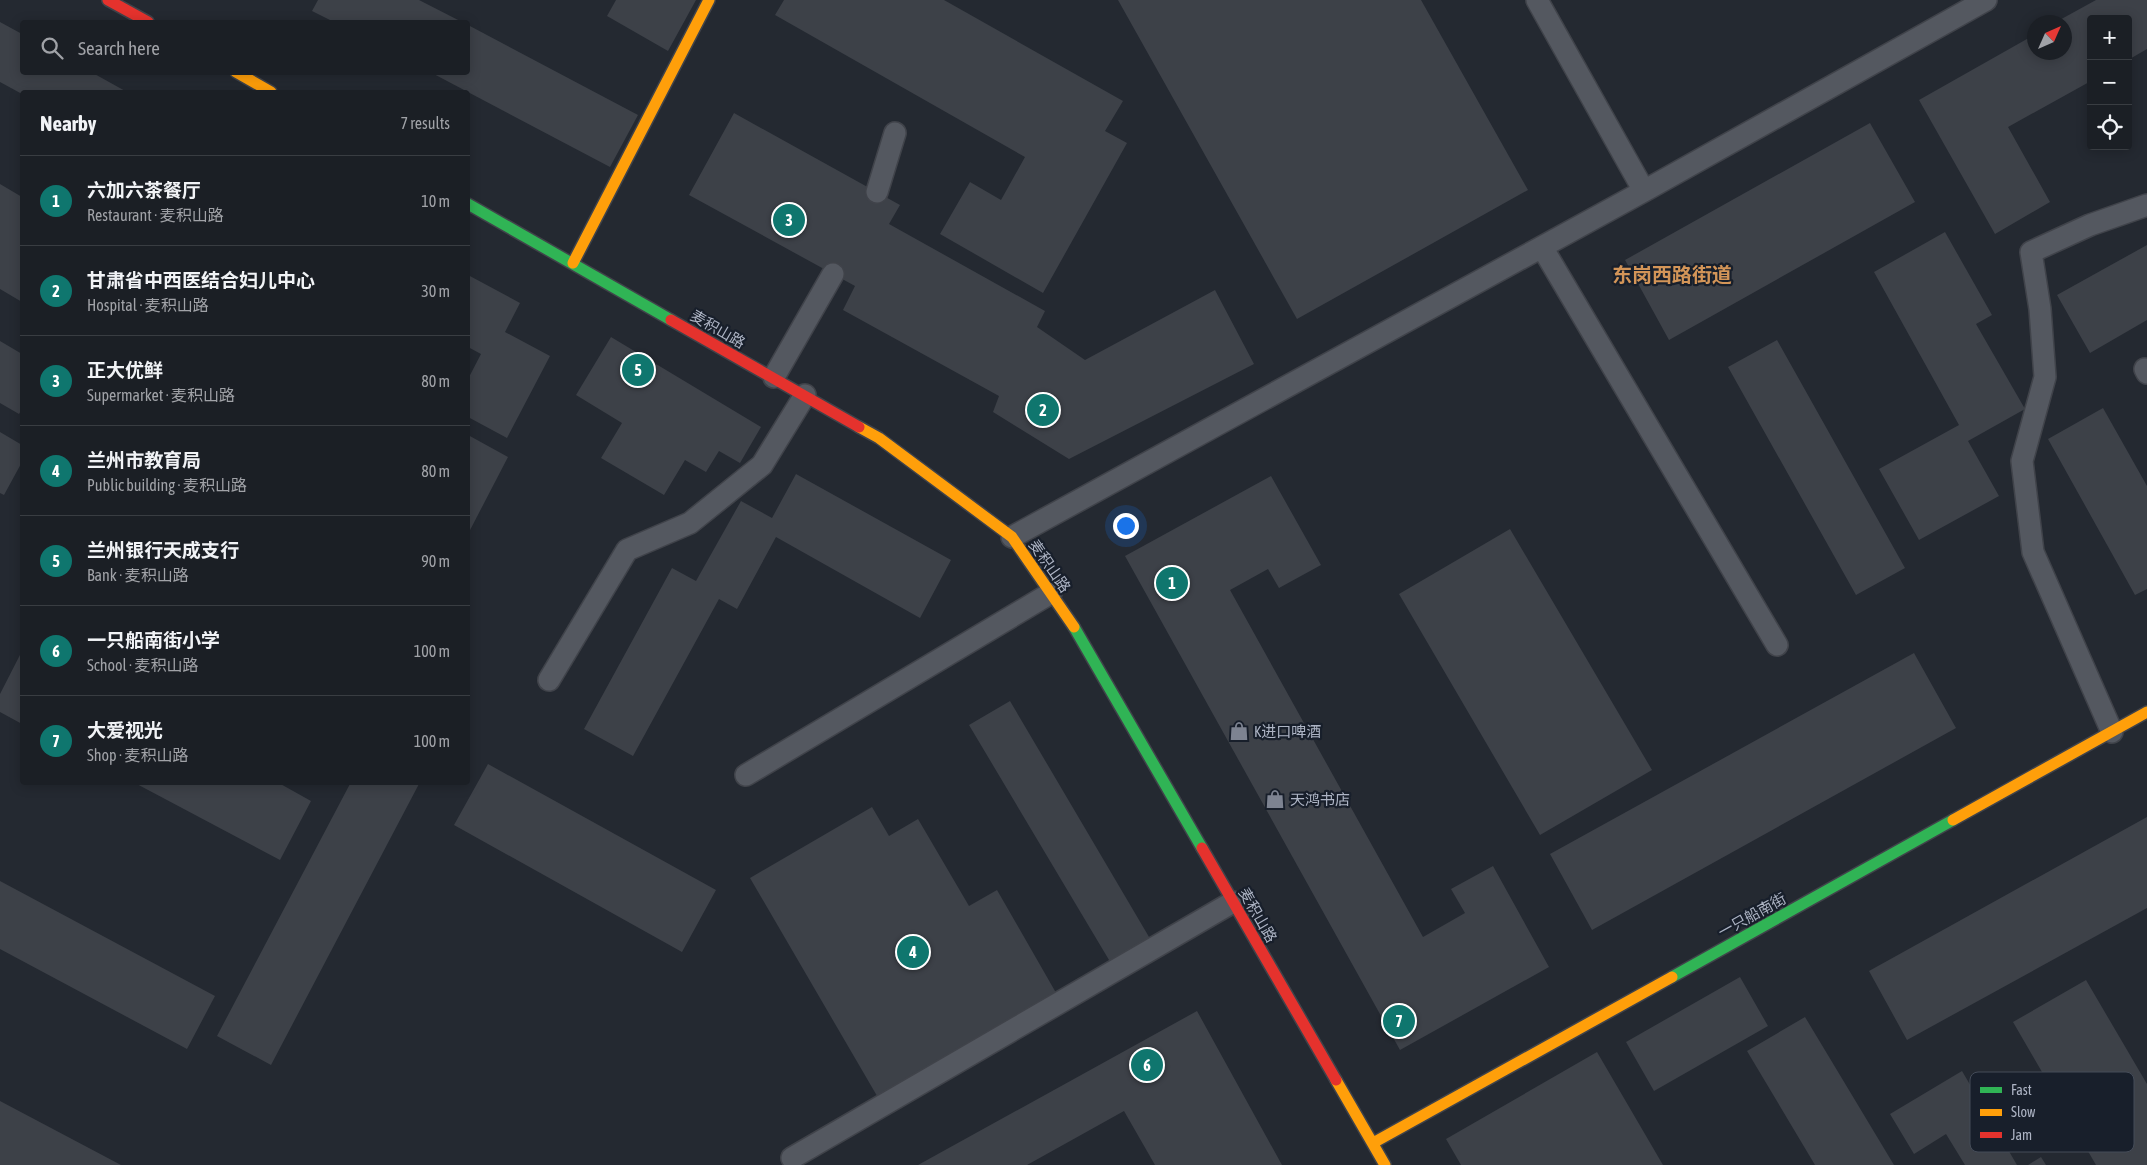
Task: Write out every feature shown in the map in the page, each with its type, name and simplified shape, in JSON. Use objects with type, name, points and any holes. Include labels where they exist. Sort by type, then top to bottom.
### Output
[{"type":"street","points":[[108,0],[144,20]]},
{"type":"street","points":[[573,263],[709,0]]},
{"type":"street","points":[[241,75],[268,90]]},
{"type":"street","name":"麦积山路","points":[[470,205],[879,438],[1012,537],[1072,623],[1385,1165]]},
{"type":"street","name":"一只船南街","points":[[1372,1143],[2147,712]]},
{"type":"lane","points":[[1537,0],[1644,191]]},
{"type":"lane","points":[[1012,537],[1644,191],[1986,0]]},
{"type":"lane","points":[[877,192],[894,133]]},
{"type":"lane","points":[[2112,732],[2033,552],[2022,461],[2045,377],[2040,310],[2031,252],[2090,225],[2147,205]]},
{"type":"lane","points":[[1542,246],[1777,645]]},
{"type":"lane","points":[[774,377],[833,274]]},
{"type":"lane","points":[[549,680],[627,550],[690,523],[762,464],[804,395]]},
{"type":"lane","points":[[746,775],[1051,593]]},
{"type":"lane","points":[[792,1158],[1233,902]]},
{"type":"building","points":[[318,0],[419,0],[458,20],[330,20],[312,11]]},
{"type":"building","points":[[616,0],[696,0],[668,51],[607,16]]},
{"type":"building","points":[[784,0],[944,0],[1123,101],[1105,131],[1127,143],[1043,293],[940,234],[970,182],[1001,200],[1025,157],[775,15]]},
{"type":"building","points":[[1118,0],[1421,0],[1528,190],[1297,319]]},
{"type":"building","points":[[2096,0],[2147,0],[2147,49],[2132,58],[2132,15],[2087,15],[2087,83],[2008,127],[2050,202],[1995,234],[1919,100],[2027,39],[2027,60],[2072,60],[2072,15],[2069,15]]},
{"type":"building","points":[[0,22],[20,33],[20,75],[96,75],[123,90],[20,90],[20,93],[0,82]]},
{"type":"building","points":[[470,26],[638,115],[610,167],[470,93],[470,90],[464,90],[436,75],[470,75]]},
{"type":"building","points":[[734,113],[900,205],[889,224],[1045,311],[1037,327],[1085,360],[1215,290],[1254,364],[1069,459],[993,412],[999,396],[843,310],[855,286],[689,195]]},
{"type":"building","points":[[1870,123],[1915,202],[1669,340],[1625,260]]},
{"type":"building","points":[[0,184],[20,196],[20,301],[0,289]]},
{"type":"building","points":[[1945,232],[1992,315],[1976,324],[2025,409],[1968,441],[1999,496],[1919,540],[1879,469],[1959,425],[1874,272]]},
{"type":"building","points":[[2147,245],[2147,320],[2090,353],[2057,295]]},
{"type":"building","points":[[470,276],[520,303],[505,332],[550,356],[507,438],[470,418],[470,375],[481,354],[470,348]]},
{"type":"building","points":[[611,337],[761,427],[740,463],[719,451],[706,472],[685,460],[664,495],[601,458],[622,423],[576,395]]},
{"type":"building","points":[[1777,340],[1905,568],[1856,595],[1728,367]]},
{"type":"building","points":[[0,341],[20,353],[20,412],[19,414],[0,403]]},
{"type":"building","points":[[2103,408],[2147,486],[2147,589],[2135,595],[2048,439]]},
{"type":"building","points":[[0,432],[20,444],[20,466],[4,495],[0,493]]},
{"type":"building","points":[[470,436],[508,457],[470,530]]},
{"type":"building","points":[[796,474],[951,560],[920,618],[776,537],[737,609],[719,599],[633,756],[584,729],[672,568],[696,581],[741,501],[772,518]]},
{"type":"building","points":[[1271,476],[1321,565],[1279,588],[1268,569],[1230,590],[1423,937],[1465,913],[1451,889],[1493,866],[1549,967],[1400,1050],[1125,556]]},
{"type":"building","points":[[1510,529],[1652,770],[1540,835],[1399,594]]},
{"type":"building","points":[[1914,653],[1956,728],[1592,930],[1550,854]]},
{"type":"building","points":[[20,655],[20,723],[0,712],[0,694]]},
{"type":"building","points":[[1010,701],[1152,942],[1112,965],[969,725]]},
{"type":"building","points":[[488,764],[716,890],[682,952],[454,825]]},
{"type":"building","points":[[139,785],[282,785],[311,801],[280,860]]},
{"type":"building","points":[[349,785],[418,785],[271,1065],[217,1036]]},
{"type":"building","points":[[872,807],[889,836],[918,819],[969,906],[997,890],[1059,998],[880,1101],[750,878]]},
{"type":"building","points":[[2147,817],[2147,908],[1907,1040],[1869,971]]},
{"type":"building","points":[[0,881],[215,996],[187,1049],[0,949]]},
{"type":"building","points":[[1740,977],[1768,1026],[1654,1091],[1626,1042]]},
{"type":"building","points":[[2086,980],[2147,1084],[2147,1165],[2096,1165],[2088,1152],[2134,1152],[2134,1072],[2042,1072],[2013,1022]]},
{"type":"building","points":[[1197,1011],[1282,1165],[1155,1165],[1124,1111],[1027,1165],[918,1165]]},
{"type":"building","points":[[1805,1017],[1894,1165],[1815,1165],[1747,1051]]},
{"type":"building","points":[[1597,1052],[1663,1165],[1461,1165],[1446,1139]]},
{"type":"building","points":[[1962,1071],[1970,1085],[1970,1152],[2009,1152],[2017,1165],[1965,1165],[1946,1134],[1914,1154],[1890,1114]]},
{"type":"building","points":[[0,1101],[121,1165],[0,1165]]},
{"type":"building","points":[[2041,1157],[2046,1165],[2028,1165]]},
{"type":"traffic: fast","points":[[470,205],[671,320]]},
{"type":"traffic: fast","points":[[1074,627],[1202,848]]},
{"type":"traffic: fast","points":[[1672,977],[1953,820]]},
{"type":"traffic: slow","points":[[573,263],[709,0]]},
{"type":"traffic: slow","points":[[241,75],[268,90]]},
{"type":"traffic: slow","points":[[859,427],[879,438],[1012,537],[1074,627]]},
{"type":"traffic: slow","points":[[1953,820],[2147,712]]},
{"type":"traffic: slow","points":[[1373,1143],[1672,977]]},
{"type":"traffic: slow","points":[[1336,1080],[1385,1165]]},
{"type":"traffic: jam","points":[[108,0],[144,20]]},
{"type":"traffic: jam","points":[[671,320],[859,427]]},
{"type":"traffic: jam","points":[[1202,848],[1336,1080]]},
{"type":"place","name":"正大优鲜","points":[[789,220]]},
{"type":"place","name":"兰州银行天成支行","points":[[638,370]]},
{"type":"place","name":"甘肃省中西医结合妇儿中心","points":[[1043,410]]},
{"type":"place","name":"六加六茶餐厅","points":[[1172,583]]},
{"type":"place","name":"K进口啤酒","points":[[1239,731]]},
{"type":"place","name":"天鸿书店","points":[[1275,799]]},
{"type":"place","name":"兰州市教育局","points":[[913,952]]},
{"type":"place","name":"大爱视光","points":[[1399,1021]]},
{"type":"place","name":"一只船南街小学","points":[[1147,1065]]},
{"type":"district","name":"东岗西路街道","points":[[1672,274]]}]
